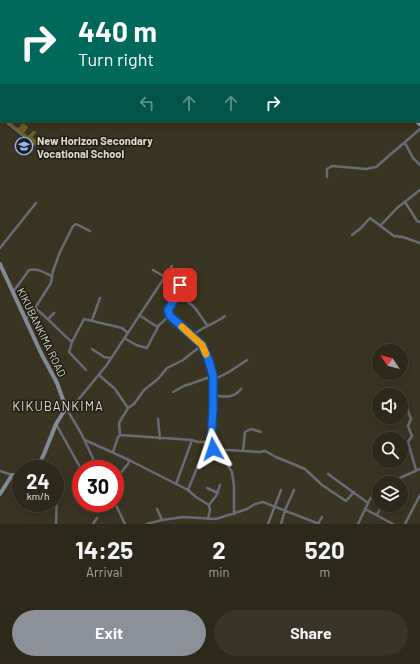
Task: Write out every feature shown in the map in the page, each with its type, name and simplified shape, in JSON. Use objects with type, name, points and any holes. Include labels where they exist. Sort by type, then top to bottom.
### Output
[{"type":"street","points":[[327,177],[327,169],[332,166],[366,169],[376,167],[420,129]]},
{"type":"street","points":[[405,143],[413,158],[420,165]]},
{"type":"street","points":[[380,226],[397,208],[420,190]]},
{"type":"street","points":[[406,202],[417,221],[420,222]]},
{"type":"street","points":[[0,248],[36,203]]},
{"type":"street","points":[[352,234],[361,228],[370,218],[394,236],[403,237],[420,243]]},
{"type":"street","points":[[25,319],[35,308],[51,282],[53,271],[60,252],[73,226],[76,224],[90,231]]},
{"type":"street","name":"KIKUBANKIMA ROAD","points":[[0,264],[25,319],[57,383],[66,408]]},
{"type":"street","points":[[41,460],[56,424],[66,408],[78,400],[99,375],[172,266]]},
{"type":"street","points":[[13,293],[29,270],[39,270],[52,276]]},
{"type":"street","points":[[153,270],[170,280],[178,293],[195,308],[207,325]]},
{"type":"street","points":[[176,288],[183,282]]},
{"type":"street","points":[[178,293],[168,310],[170,316],[202,345],[206,352],[213,376],[211,442],[213,449],[227,464],[232,472],[234,486],[234,514]]},
{"type":"street","points":[[92,320],[100,298]]},
{"type":"street","points":[[35,308],[72,342]]},
{"type":"street","points":[[48,319],[54,313]]},
{"type":"street","points":[[139,315],[154,325],[159,325]]},
{"type":"street","points":[[124,338],[136,345],[147,348],[159,325],[170,316]]},
{"type":"street","points":[[192,336],[207,325],[211,325],[225,316]]},
{"type":"street","points":[[86,370],[69,352],[72,342],[84,319],[122,328],[128,333]]},
{"type":"street","points":[[113,452],[118,436],[120,435],[119,423],[128,408],[134,404],[144,390],[158,379],[167,368],[183,360],[202,345]]},
{"type":"street","points":[[92,349],[104,357],[111,358]]},
{"type":"street","points":[[213,380],[229,372],[246,360]]},
{"type":"street","points":[[99,375],[115,389],[128,408]]},
{"type":"street","points":[[173,392],[184,386],[213,376]]},
{"type":"street","points":[[212,395],[225,397],[237,394],[241,389]]},
{"type":"street","points":[[66,408],[85,440],[94,460]]},
{"type":"street","points":[[408,412],[410,419],[408,426],[412,436],[408,442],[416,470]]},
{"type":"street","points":[[158,419],[160,439]]},
{"type":"street","points":[[56,424],[76,460]]},
{"type":"street","points":[[243,451],[245,432],[251,429],[261,432]]},
{"type":"street","points":[[120,435],[211,442]]},
{"type":"street","points":[[85,440],[113,452],[188,490],[209,505]]},
{"type":"street","points":[[176,484],[192,440]]},
{"type":"street","points":[[213,449],[259,452],[266,451],[276,457],[305,469],[322,486],[346,500],[354,492]]},
{"type":"street","points":[[188,490],[201,458]]},
{"type":"street","points":[[124,468],[129,460]]},
{"type":"street","points":[[404,476],[420,469]]},
{"type":"street","points":[[0,471],[12,475],[0,494]]},
{"type":"street","points":[[328,474],[368,503]]},
{"type":"street","points":[[208,519],[210,510],[209,505],[218,493],[220,485]]},
{"type":"street","points":[[207,488],[218,493]]},
{"type":"street","points":[[268,524],[281,490]]},
{"type":"street","points":[[281,524],[285,510],[294,490]]},
{"type":"street","points":[[405,524],[420,495]]},
{"type":"street","points":[[358,524],[372,497]]},
{"type":"street","points":[[147,524],[162,520],[183,518],[216,519],[247,509],[260,502],[285,510],[319,524],[322,517]]},
{"type":"street","points":[[157,509],[162,520]]},
{"type":"street","points":[[365,509],[392,524]]},
{"type":"street","points":[[56,524],[57,512]]},
{"type":"street","points":[[119,512],[125,524]]},
{"type":"street","points":[[94,524],[97,518]]},
{"type":"green space","points":[[5,122],[14,122],[12,124],[18,128],[23,123],[28,127],[24,133],[28,136],[33,131],[37,132],[32,137],[37,141],[42,136],[45,138],[40,144],[35,145]]},
{"type":"waterway","points":[[0,70],[0,76]]},
{"type":"waterway","points":[[5,122],[34,145]]},
{"type":"slow traffic","points":[[182,327],[202,345],[206,354]]},
{"type":"place","name":"New Horizon Secondary Vocational School","points":[[24,146]]},
{"type":"district","name":"KIKUBANKIMA","points":[[58,406]]},
{"type":"route","points":[[180,285],[176,288],[178,293],[168,310],[170,316],[202,345],[209,361],[213,376],[211,442],[213,449]]}]
